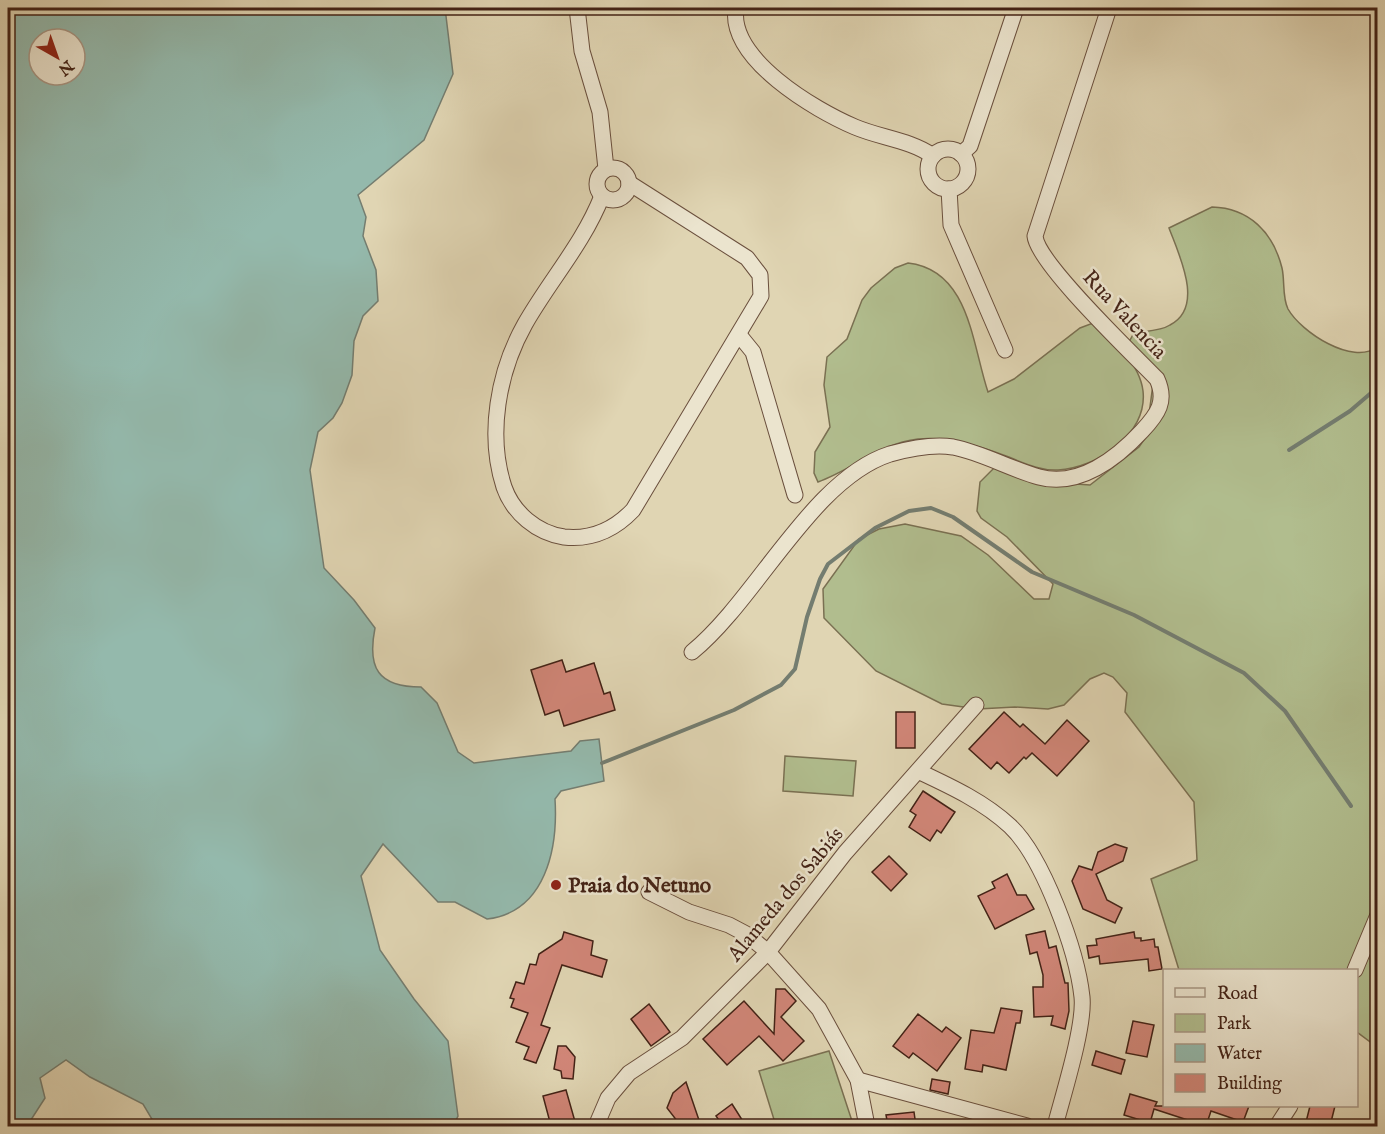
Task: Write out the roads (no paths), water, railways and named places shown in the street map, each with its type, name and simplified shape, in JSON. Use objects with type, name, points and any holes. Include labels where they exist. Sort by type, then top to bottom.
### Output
[{"type":"street","points":[[577,8],[582,51],[600,112],[606,169],[597,179],[598,191],[607,199],[620,198],[628,189],[627,177],[618,169],[606,169]]},
{"type":"street","points":[[736,8],[737,31],[746,48],[794,93],[856,128],[918,148],[933,156]]},
{"type":"street","points":[[961,154],[970,146],[1016,8]]},
{"type":"street","name":"Rua Valencia","points":[[692,652],[711,637],[800,527],[844,478],[869,464],[889,455],[918,448],[951,447],[1041,477],[1076,476],[1094,470],[1110,460],[1158,413],[1162,400],[1157,379],[1035,245],[1035,236],[1109,8]]},
{"type":"street","points":[[946,149],[961,154],[966,160],[966,176],[956,187],[941,188],[930,178],[928,163],[933,156],[946,149]]},
{"type":"street","points":[[602,196],[577,249],[526,323],[502,381],[497,421],[498,461],[506,492],[518,512],[537,527],[571,537],[594,535],[625,518],[633,510],[740,336],[761,296],[762,282],[753,263],[651,195],[628,183]]},
{"type":"street","points":[[949,189],[951,225],[1005,350]]},
{"type":"street","points":[[740,336],[753,352],[795,495]]},
{"type":"street","name":"Alameda dos Sabiás","points":[[596,1126],[608,1098],[629,1073],[682,1038],[768,952],[845,854],[920,772],[976,705]]},
{"type":"street","points":[[920,772],[983,804],[1011,827],[1030,850],[1067,933],[1082,998],[1076,1043],[1055,1126]]},
{"type":"street","points":[[649,892],[689,912],[729,925],[746,934],[768,952],[819,1009],[858,1080],[867,1126]]},
{"type":"street","points":[[1355,969],[1377,915]]},
{"type":"street","points":[[858,1080],[1027,1126]]},
{"type":"street","points":[[1277,1126],[1289,1107]]},
{"type":"water","points":[[8,8],[445,8],[453,74],[424,140],[358,195],[366,217],[363,236],[376,270],[378,301],[363,316],[354,341],[352,375],[342,403],[333,418],[318,432],[310,470],[324,568],[354,600],[375,628],[373,654],[379,672],[385,679],[395,683],[421,687],[437,703],[458,752],[474,763],[571,751],[580,741],[599,739],[604,781],[561,791],[555,799],[554,837],[544,875],[535,891],[523,904],[507,914],[487,919],[455,902],[438,902],[383,844],[361,876],[380,950],[414,999],[448,1041],[458,1116],[453,1126],[156,1126],[143,1104],[90,1077],[66,1060],[40,1078],[45,1098],[27,1126],[8,1126]]},
{"type":"waterway","points":[[1378,172],[1375,185],[1378,260]]},
{"type":"waterway","points":[[1289,450],[1350,411],[1378,387]]},
{"type":"waterway","points":[[602,763],[734,710],[781,685],[795,669],[807,617],[820,579],[828,564],[875,528],[909,511],[931,508],[953,517],[1032,572],[1134,615],[1244,673],[1285,711],[1351,806]]},
{"type":"place","name":"Praia do Netuno","points":[[556,885]]}]
